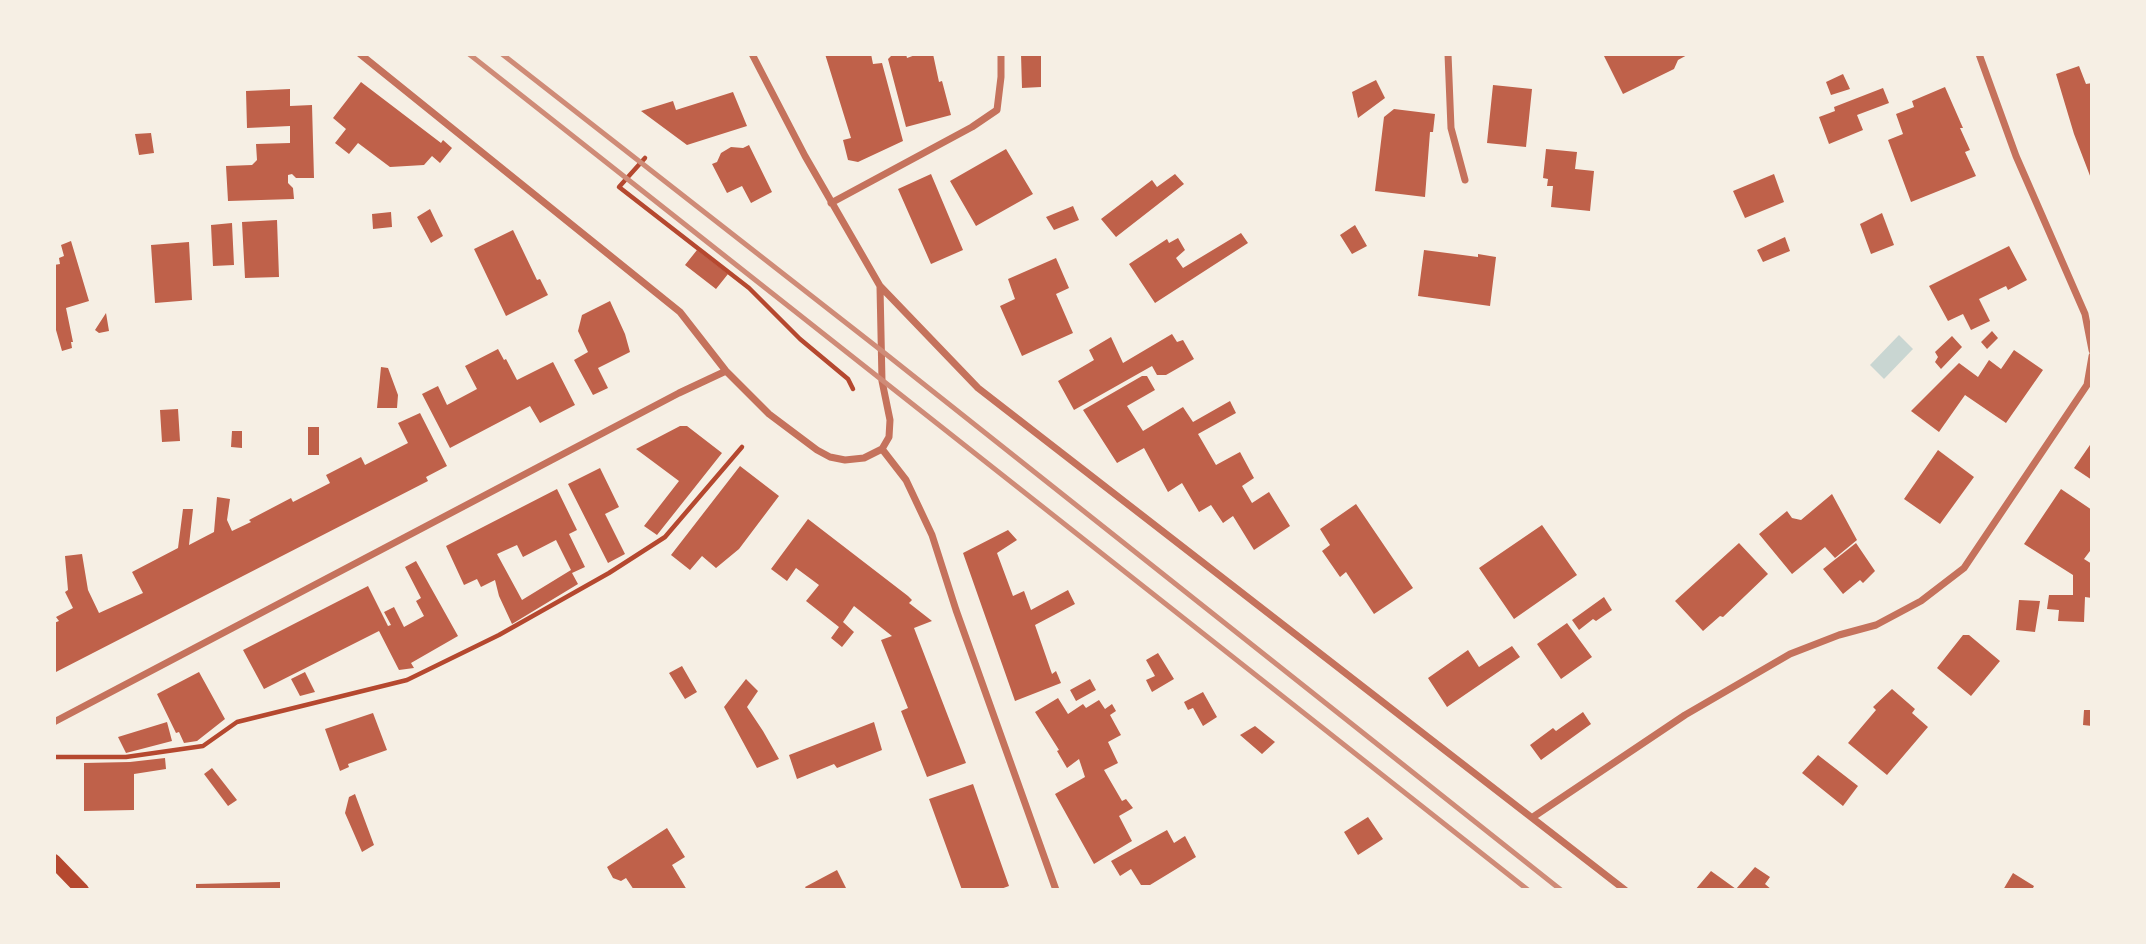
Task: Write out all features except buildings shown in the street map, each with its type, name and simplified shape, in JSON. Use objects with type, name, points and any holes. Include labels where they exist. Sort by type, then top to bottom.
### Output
[{"type":"main road","points":[[54,860],[82,890]]},
{"type":"street","points":[[360,54],[680,312],[726,371],[769,414],[830,457],[845,460],[864,458],[882,449],[889,437],[890,420],[882,381],[880,286]]},
{"type":"street","points":[[752,54],[831,203],[880,286],[978,388],[1625,890]]},
{"type":"street","points":[[831,203],[972,127],[997,110],[1001,54]]},
{"type":"street","points":[[1448,54],[1451,128],[1465,180]]},
{"type":"street","points":[[1979,54],[2016,156],[2085,314],[2092,350]]},
{"type":"street","points":[[1533,817],[1685,715],[1790,654],[1839,635],[1875,625],[1921,601],[1964,568],[2087,385],[2092,356]]},
{"type":"street","points":[[54,722],[679,393],[726,371]]},
{"type":"street","points":[[882,449],[906,480],[932,536],[1056,890]]},
{"type":"path","points":[[645,158],[619,187],[749,288],[800,339],[848,379],[853,389]]},
{"type":"path","points":[[54,757],[127,757],[203,746],[237,722],[407,680],[499,635],[609,573],[665,537],[742,447]]},
{"type":"shaded area","points":[[1899,335],[1913,349],[1884,379],[1870,365]]},
{"type":"railway","points":[[469,54],[1528,890]]},
{"type":"railway","points":[[502,54],[882,351],[1561,890]]}]
